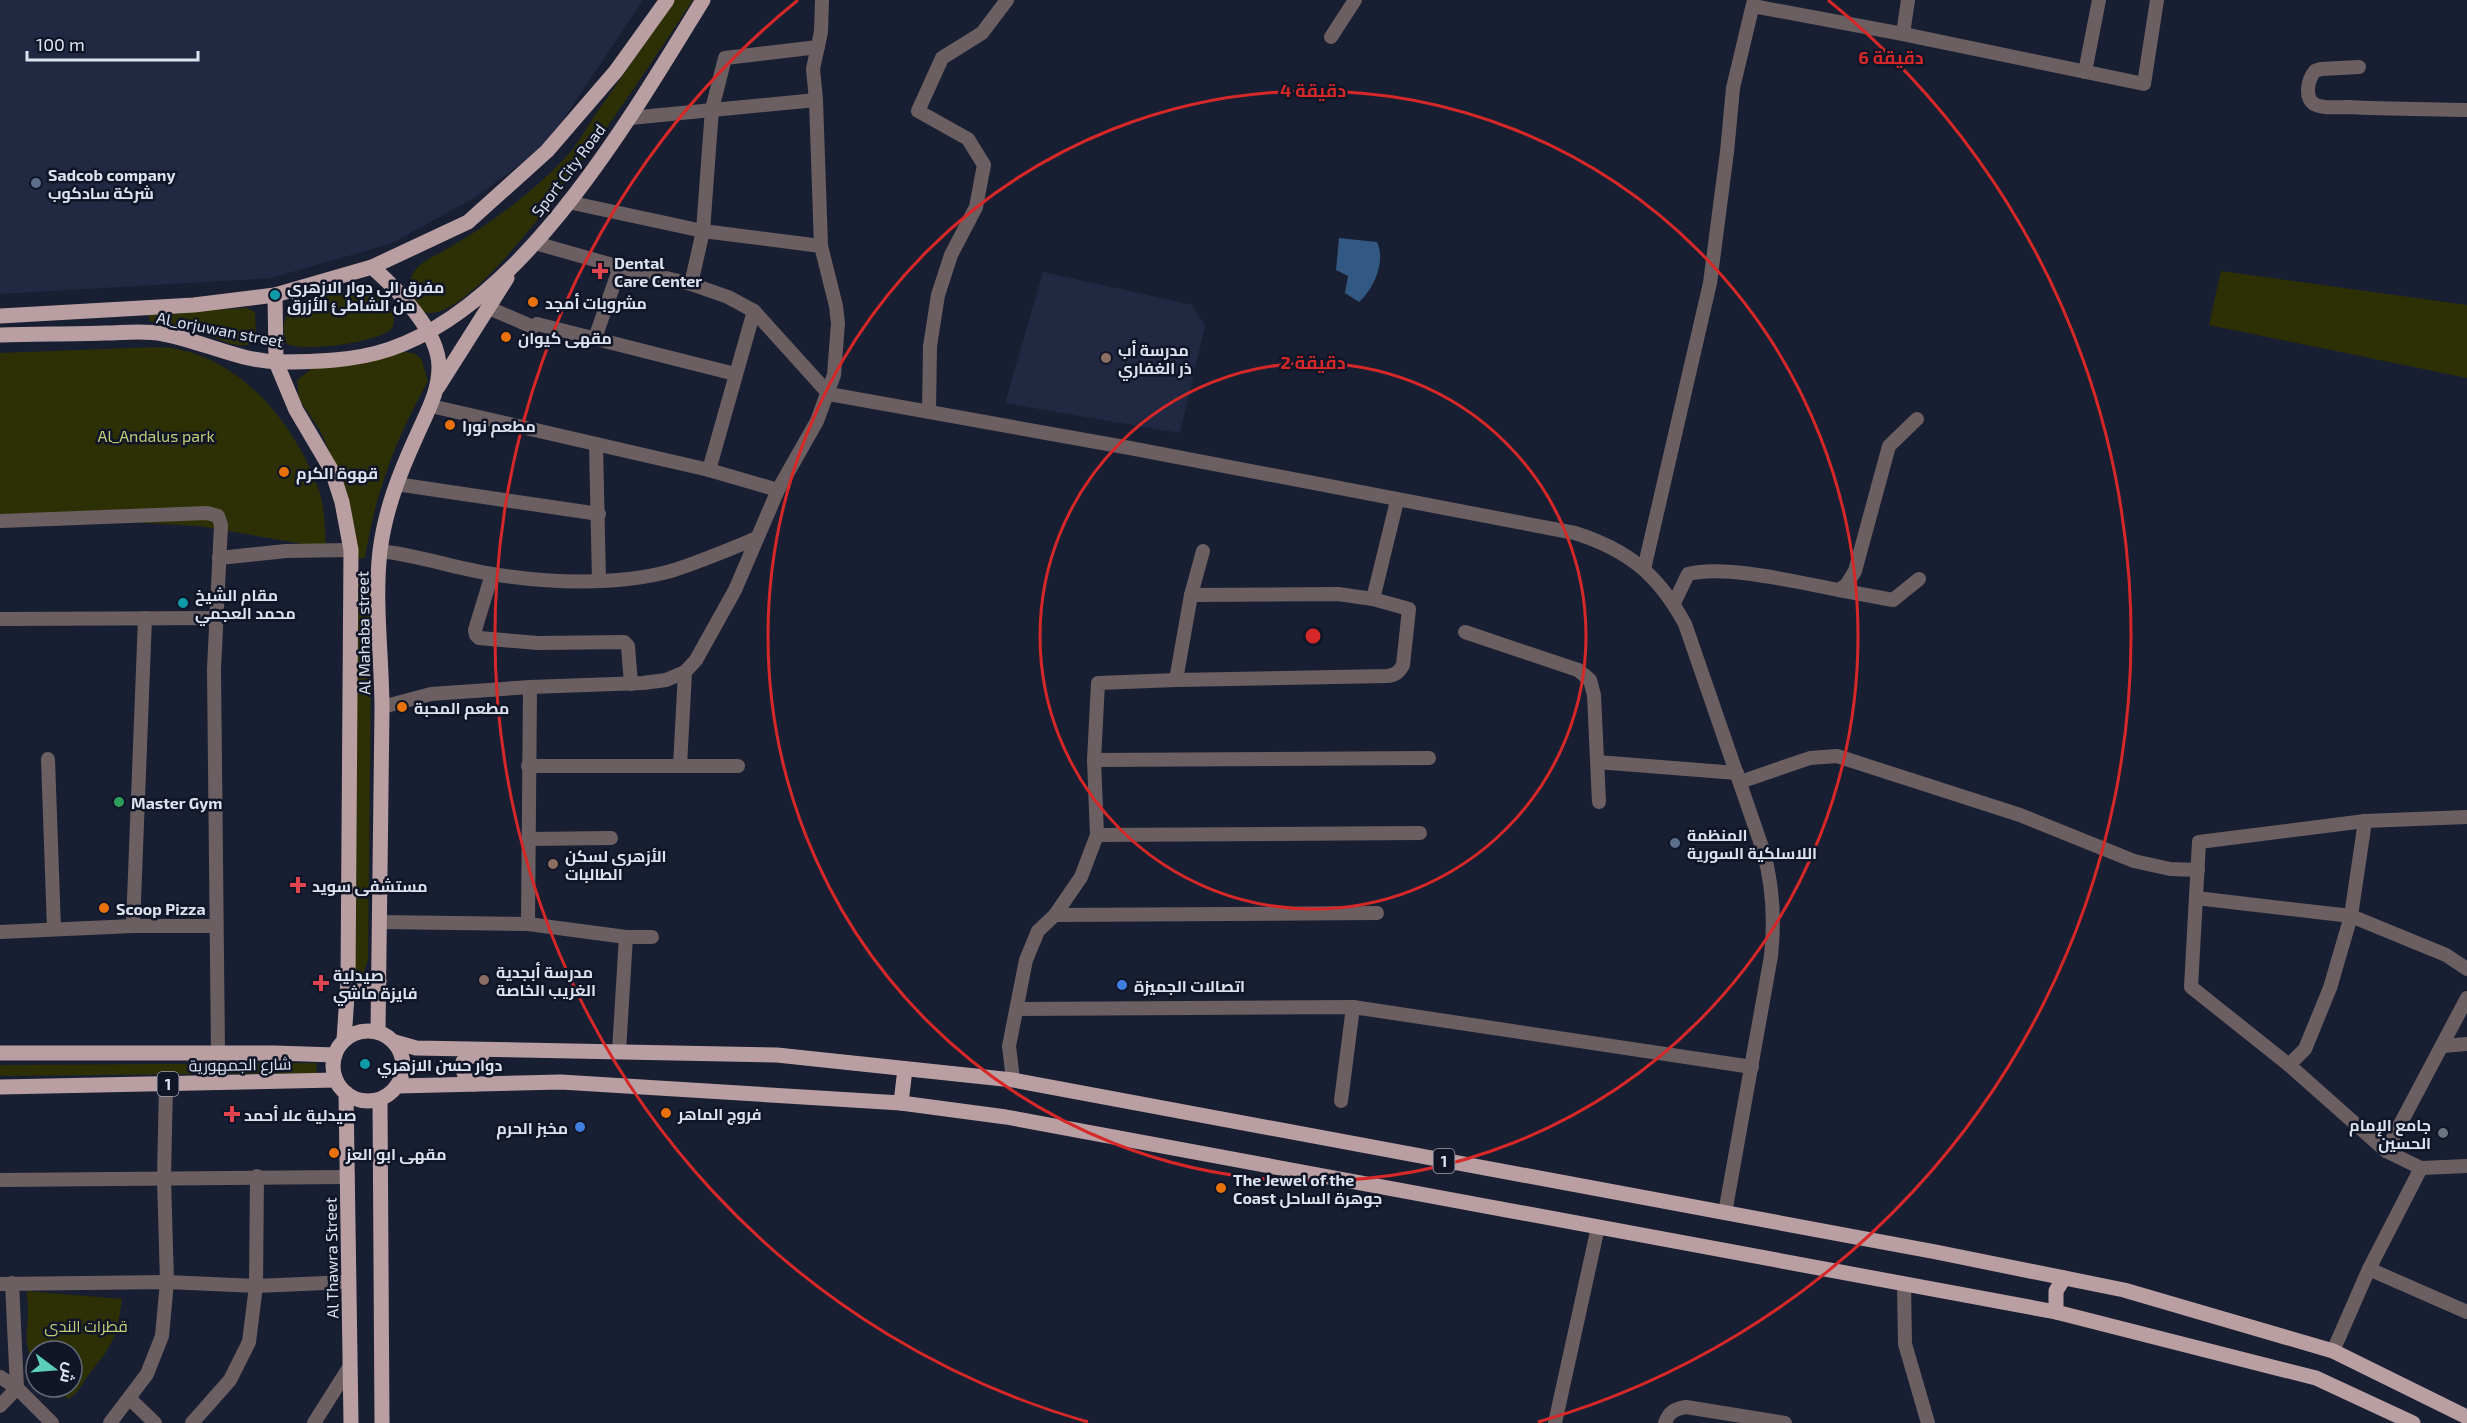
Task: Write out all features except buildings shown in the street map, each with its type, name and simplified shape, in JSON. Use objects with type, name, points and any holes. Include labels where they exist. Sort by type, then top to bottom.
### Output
[{"type":"main road","name":"Sport City Road","points":[[372,267],[468,222],[547,151],[616,71],[667,0]]},
{"type":"main road","name":"Sport City Road","points":[[427,332],[480,295],[535,243],[630,118],[703,0]]},
{"type":"main road","points":[[436,390],[489,308],[516,261]]},
{"type":"main road","name":"Al_orjuwan street","points":[[0,316],[194,305],[275,295],[372,267]]},
{"type":"main road","name":"Al Mahaba street","points":[[372,267],[398,291],[427,332],[435,348],[439,365],[436,390],[431,406],[396,484],[380,550],[382,707],[378,1032]]},
{"type":"main road","name":"Al Mahaba street","points":[[275,295],[276,362],[296,410],[332,471],[342,502],[351,550],[348,981],[344,1040]]},
{"type":"main road","name":"Al_orjuwan street","points":[[0,335],[162,333],[276,362],[356,358],[391,349],[427,332]]},
{"type":"main road","points":[[352,573],[363,570],[379,573]]},
{"type":"main road","points":[[348,981],[354,985],[367,987],[379,981]]},
{"type":"main road","points":[[360,1032],[378,1032],[395,1042],[401,1052],[404,1063],[403,1075],[398,1086],[380,1100],[356,1099],[346,1094],[336,1080],[335,1055],[344,1040],[360,1032]]},
{"type":"main road","name":"1","points":[[395,1042],[416,1048],[777,1054],[1013,1080],[1936,1252],[2124,1290],[2332,1351],[2467,1417]]},
{"type":"main road","points":[[474,1084],[462,1068],[466,1058],[520,1050]]},
{"type":"main road","name":"شارع الجمهورية","points":[[0,1053],[335,1055]]},
{"type":"main road","points":[[900,1103],[905,1069]]},
{"type":"main road","name":"شارع الجمهورية","points":[[0,1087],[336,1080]]},
{"type":"main road","name":"1","points":[[398,1086],[561,1082],[900,1103],[1006,1117],[2056,1312],[2316,1378],[2413,1423]]},
{"type":"main road","name":"Al Thawra Street","points":[[346,1094],[351,1423]]},
{"type":"main road","points":[[380,1100],[382,1423]]},
{"type":"main road","points":[[2056,1312],[2056,1291],[2064,1278]]},
{"type":"street","points":[[382,707],[431,694],[530,687],[631,684],[666,680],[685,672],[696,660],[735,590],[778,489],[817,421],[829,394],[837,358],[836,306],[821,246],[813,69],[821,32],[822,0]]},
{"type":"street","points":[[929,412],[930,346],[938,295],[951,255],[976,207],[984,165],[968,139],[918,111],[942,58],[982,33],[1007,0]]},
{"type":"street","points":[[1331,37],[1355,0]]},
{"type":"street","points":[[1903,34],[1908,0]]},
{"type":"street","points":[[2085,72],[2099,0]]},
{"type":"street","points":[[1644,569],[1710,283],[1733,88],[1753,3],[2144,84],[2157,0]]},
{"type":"street","points":[[691,284],[703,231],[712,109],[725,58],[818,47]]},
{"type":"street","points":[[2359,68],[2315,71],[2309,83],[2309,99],[2313,103],[2326,107],[2467,110]]},
{"type":"street","points":[[630,118],[816,100]]},
{"type":"street","points":[[568,202],[703,231],[821,246]]},
{"type":"street","points":[[535,243],[691,284],[728,297],[754,311],[829,394],[1130,448],[1397,501],[1575,533],[1612,547],[1644,569],[1674,603],[1692,641],[1768,866],[1773,902],[1773,938],[1725,1213]]},
{"type":"street","points":[[596,338],[620,267]]},
{"type":"street","points":[[489,308],[533,327],[537,324],[735,374]]},
{"type":"street","points":[[709,470],[754,311]]},
{"type":"street","points":[[431,406],[709,470],[778,489]]},
{"type":"street","points":[[1839,590],[1847,584],[1855,571],[1889,446],[1917,419]]},
{"type":"street","points":[[596,444],[599,581]]},
{"type":"street","points":[[396,484],[598,514]]},
{"type":"street","points":[[1373,599],[1397,501]]},
{"type":"street","points":[[0,521],[207,513],[218,516],[221,525],[214,669],[218,1053]]},
{"type":"street","points":[[380,550],[409,554],[492,574],[599,581],[634,578],[669,571],[757,538]]},
{"type":"street","points":[[219,558],[277,551],[351,550]]},
{"type":"street","points":[[1176,680],[1191,595],[1203,551]]},
{"type":"street","points":[[1674,603],[1688,574],[1700,571],[1726,571],[1893,600],[1919,579]]},
{"type":"street","points":[[492,574],[475,630],[479,638],[538,643],[624,642],[628,646],[631,684]]},
{"type":"street","points":[[1013,1080],[1009,1046],[1026,960],[1038,931],[1055,915],[1081,878],[1097,835],[1094,760],[1098,683],[1394,675],[1400,671],[1403,664],[1409,609],[1373,599],[1338,594],[1191,595]]},
{"type":"street","points":[[133,926],[145,618]]},
{"type":"street","points":[[0,619],[218,618]]},
{"type":"street","points":[[1465,632],[1578,670],[1587,676],[1594,690],[1599,802]]},
{"type":"street","points":[[680,766],[685,672]]},
{"type":"street","points":[[528,924],[530,687]]},
{"type":"street","points":[[1597,762],[1738,778],[1810,758],[1837,756],[2020,815],[2134,861],[2170,869],[2198,870]]},
{"type":"street","points":[[1094,760],[1429,758]]},
{"type":"street","points":[[48,759],[54,929]]},
{"type":"street","points":[[528,766],[738,766]]},
{"type":"street","points":[[2467,817],[2365,821],[2199,842],[2191,987],[2289,1065],[2386,1151],[2421,1168],[2467,1166]]},
{"type":"street","points":[[2289,1065],[2305,1049],[2330,988],[2351,916],[2365,821]]},
{"type":"street","points":[[1097,835],[1420,833]]},
{"type":"street","points":[[529,839],[611,838]]},
{"type":"street","points":[[2196,898],[2351,916],[2446,955],[2467,969]]},
{"type":"street","points":[[1055,915],[1377,913]]},
{"type":"street","points":[[379,922],[528,924],[626,937],[652,937]]},
{"type":"street","points":[[0,932],[133,926],[215,926]]},
{"type":"street","points":[[619,1052],[626,937]]},
{"type":"street","points":[[2386,1151],[2467,998]]},
{"type":"street","points":[[1017,1009],[1353,1007],[1752,1067]]},
{"type":"street","points":[[1341,1101],[1353,1007]]},
{"type":"street","points":[[2443,1046],[2467,1044]]},
{"type":"street","points":[[110,1423],[147,1374],[162,1336],[167,1282],[164,1178],[166,1084]]},
{"type":"street","points":[[2332,1351],[2369,1269],[2421,1168]]},
{"type":"street","points":[[192,1423],[230,1380],[249,1342],[256,1286],[257,1176]]},
{"type":"street","points":[[0,1180],[348,1177]]},
{"type":"street","points":[[1555,1423],[1598,1227]]},
{"type":"street","points":[[2369,1269],[2467,1312]]},
{"type":"street","points":[[0,1406],[17,1388],[6,1284],[167,1282],[256,1286],[349,1282]]},
{"type":"street","points":[[1904,1284],[1905,1344],[1928,1423]]},
{"type":"street","points":[[314,1423],[350,1366]]},
{"type":"street","points":[[0,1377],[17,1388],[52,1423]]},
{"type":"street","points":[[130,1399],[155,1423]]},
{"type":"street","points":[[1665,1423],[1668,1414],[1675,1408],[1686,1407],[1785,1423]]},
{"type":"shaded area","points":[[0,0],[643,0],[547,144],[476,197],[390,244],[271,278],[0,294]]},
{"type":"shaded area","points":[[1339,238],[1377,242],[1380,258],[1377,274],[1369,290],[1359,302],[1345,293],[1348,276],[1336,270]]},
{"type":"shaded area","points":[[1043,272],[1192,305],[1205,326],[1180,433],[1005,403]]},
{"type":"green space","points":[[675,0],[693,0],[608,125],[523,237],[483,281],[448,308],[420,310],[410,289],[411,278],[417,268],[426,260],[467,237],[501,214],[534,188],[563,160]]},
{"type":"green space","points":[[2221,271],[2467,305],[2467,378],[2209,325]]},
{"type":"green space","points":[[358,290],[375,294],[387,304],[393,314],[394,324],[387,332],[366,340],[322,347],[287,344],[284,329],[286,317],[294,308],[304,302],[331,294]]},
{"type":"green space","points":[[247,308],[255,312],[256,336],[248,345],[230,343],[202,333],[149,321],[149,313]]},
{"type":"green space","name":"Al_Andalus park","points":[[159,347],[202,356],[226,368],[266,402],[284,423],[311,470],[320,494],[326,548],[199,526],[0,515],[0,353]]},
{"type":"green space","points":[[391,351],[413,353],[421,358],[428,381],[388,466],[369,534],[365,558],[353,559],[339,474],[320,430],[299,399],[297,380],[314,367]]},
{"type":"green space","points":[[355,577],[372,577],[368,960],[363,974],[358,979],[355,978],[354,935]]},
{"type":"green space","points":[[316,1063],[317,1073],[0,1076],[0,1065]]},
{"type":"green space","name":"قطرات الندى","points":[[27,1291],[122,1299],[113,1340],[84,1382],[84,1339],[27,1339]]},
{"type":"place","name":"Sadcob company شركة سادكوب","points":[[36,183]]},
{"type":"place","name":"Dental Care Center","points":[[600,271]]},
{"type":"place","name":"مفرق الى دوار الازهري من الشاطئ الأزرق","points":[[275,295]]},
{"type":"place","name":"مشروبات أمجد","points":[[533,302]]},
{"type":"place","name":"مقهى كيوان","points":[[506,337]]},
{"type":"place","name":"مدرسة أب ذر الغفاري","points":[[1106,358]]},
{"type":"place","name":"مطعم نورا","points":[[450,425]]},
{"type":"place","name":"قهوة الكرم","points":[[284,472]]},
{"type":"place","name":"مقام الشيخ محمد العجمي","points":[[183,603]]},
{"type":"place","name":"مطعم المحبة","points":[[402,707]]},
{"type":"place","name":"Master Gym","points":[[119,802]]},
{"type":"place","name":"المنظمة اللاسلكية السورية","points":[[1675,843]]},
{"type":"place","name":"الأزهري لسكن الطالبات","points":[[553,864]]},
{"type":"place","name":"مستشفى سويد","points":[[298,885]]},
{"type":"place","name":"Scoop Pizza","points":[[104,908]]},
{"type":"place","name":"مدرسة أبجدية الغريب الخاصة","points":[[484,980]]},
{"type":"place","name":"صيدلية فايزة ماشي","points":[[321,983]]},
{"type":"place","name":"اتصالات الجميزة","points":[[1122,985]]},
{"type":"place","name":"دوار حسن الازهري","points":[[365,1064]]},
{"type":"place","name":"فروج الماهر","points":[[666,1113]]},
{"type":"place","name":"صيدلية علا أحمد","points":[[232,1114]]},
{"type":"place","name":"مخبز الحرم","points":[[580,1127]]},
{"type":"place","name":"جامع الإمام الحسين","points":[[2443,1133]]},
{"type":"place","name":"مقهى ابو العز","points":[[334,1153]]},
{"type":"place","name":"The Jewel of the Coast جوهرة الساحل","points":[[1221,1188]]}]
